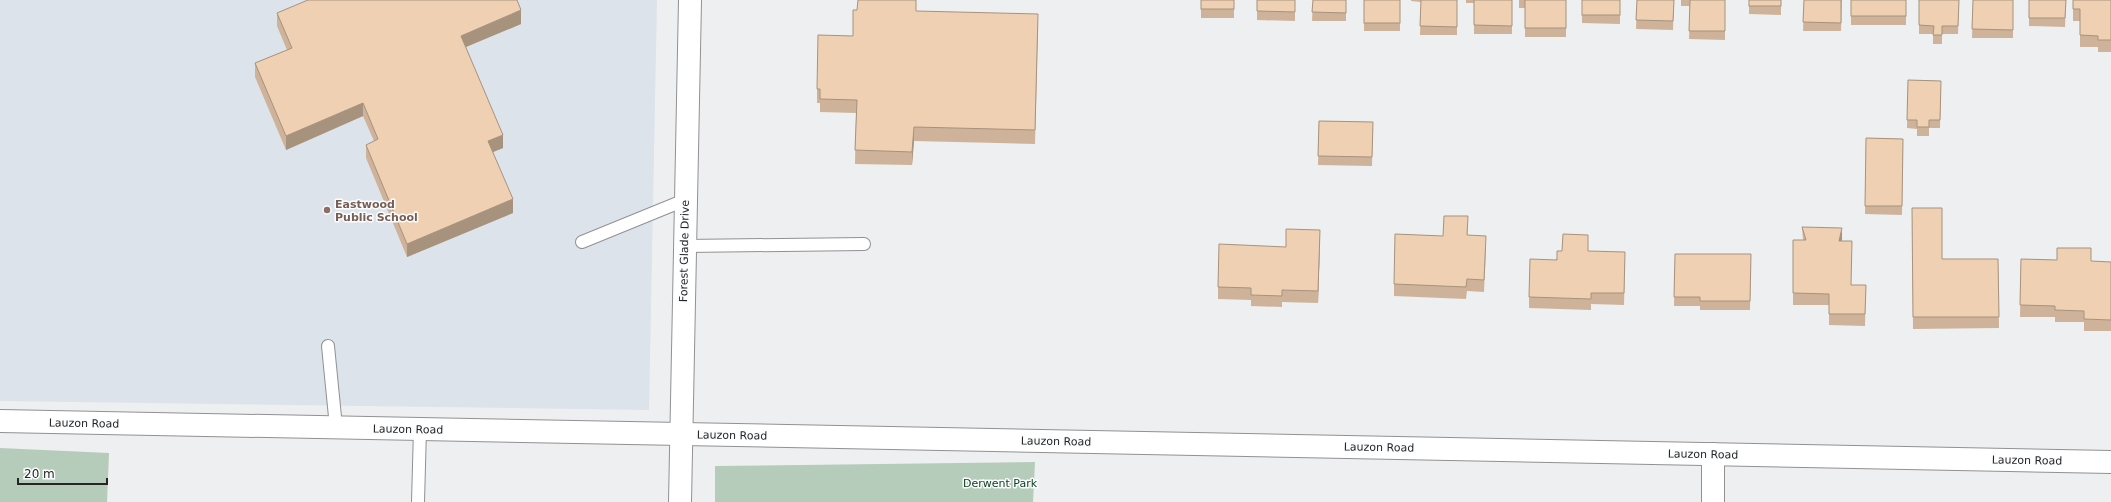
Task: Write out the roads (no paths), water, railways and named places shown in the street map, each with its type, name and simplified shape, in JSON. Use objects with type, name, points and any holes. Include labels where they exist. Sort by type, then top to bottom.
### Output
[{"type":"street","name":"Forest Glade Drive","points":[[680,502],[690,0]]},
{"type":"street","name":"Lauzon Road","points":[[0,421],[2111,462]]},
{"type":"street","points":[[1713,454],[1713,502]]},
{"type":"lane","points":[[582,242],[685,200]]},
{"type":"lane","points":[[684,246],[864,244]]},
{"type":"lane","points":[[328,346],[336,428]]},
{"type":"lane","points":[[418,502],[420,429]]},
{"type":"place","name":"Eastwood Public School","points":[[327,210]]},
{"type":"park label","name":"Derwent Park","points":[[1000,483]]}]
